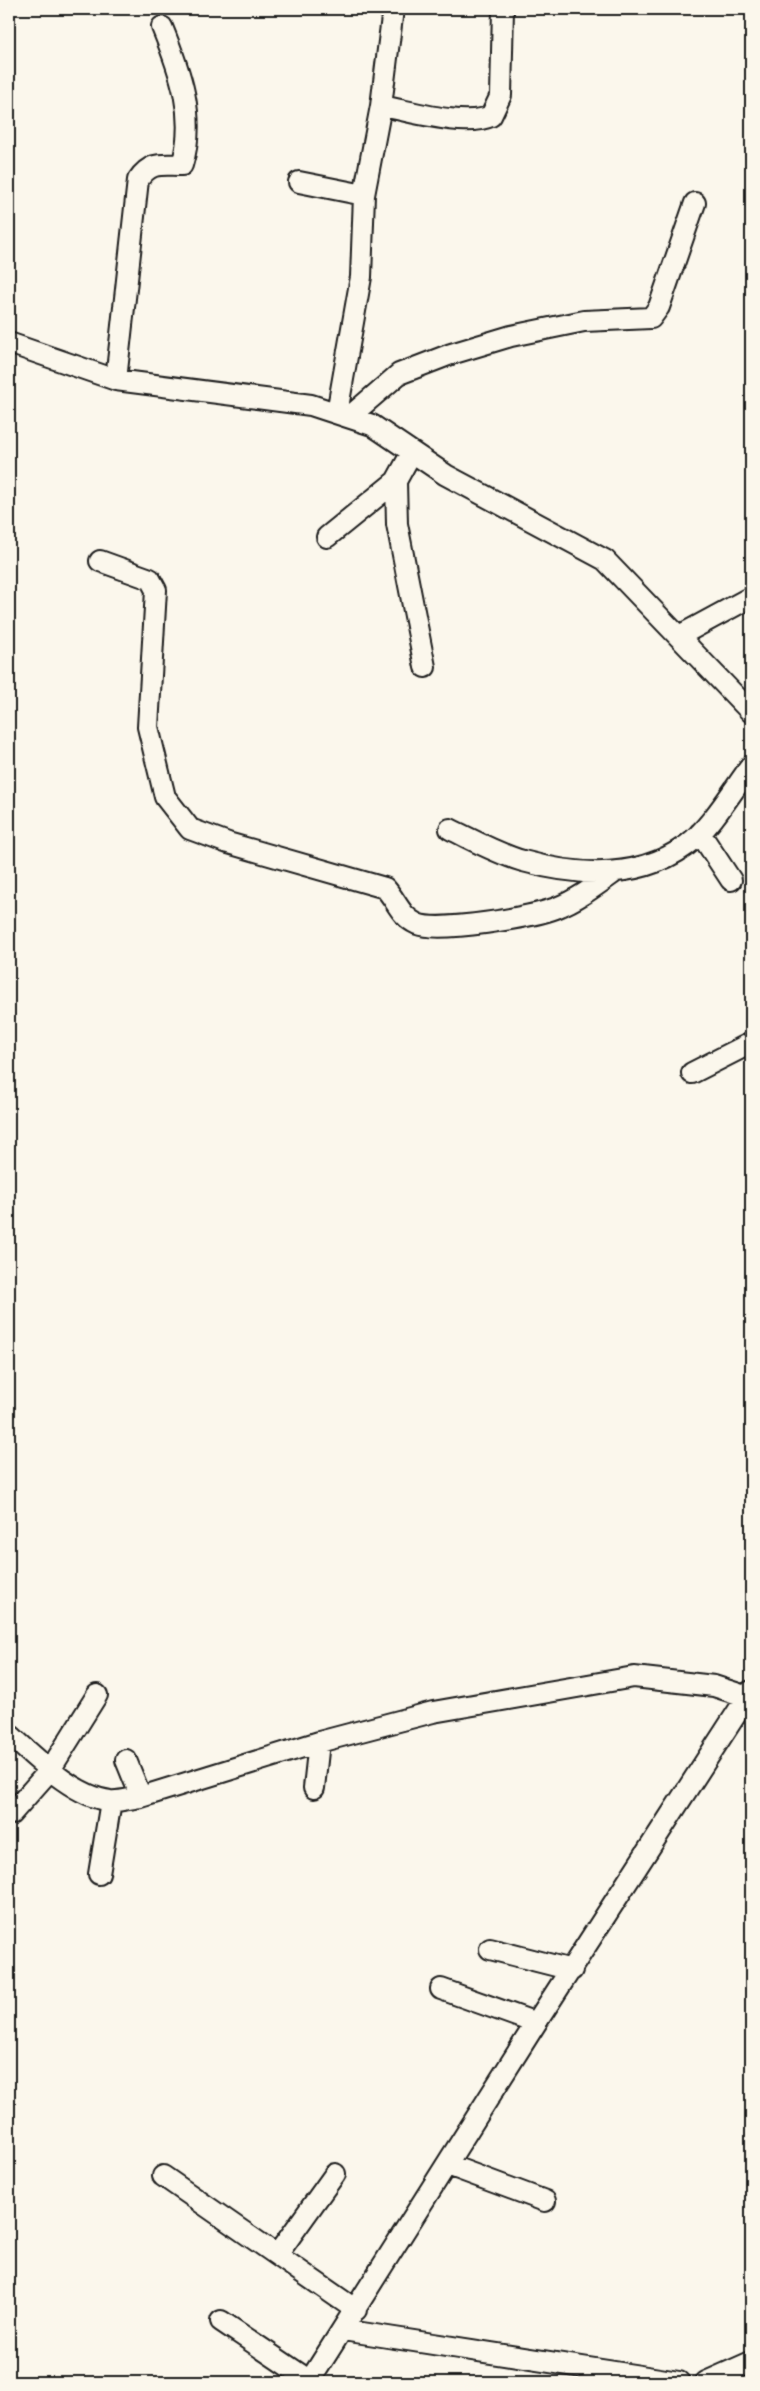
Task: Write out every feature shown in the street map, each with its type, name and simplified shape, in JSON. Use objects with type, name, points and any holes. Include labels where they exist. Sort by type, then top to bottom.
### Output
[{"type":"street","points":[[343,415],[361,277],[364,195],[381,106],[393,9]]},
{"type":"street","points":[[381,106],[458,119],[480,121],[491,116],[501,95],[503,9]]},
{"type":"street","points":[[116,380],[138,180],[145,169],[154,165],[182,165],[186,151],[186,96],[180,71],[162,27]]},
{"type":"street","points":[[299,182],[364,195]]},
{"type":"street","points":[[343,415],[400,374],[451,354],[511,336],[584,321],[651,318],[659,306],[695,203]]},
{"type":"street","points":[[9,343],[116,380],[311,404],[372,424],[446,475],[605,560],[751,712]]},
{"type":"street","points":[[327,537],[396,481],[412,452]]},
{"type":"street","points":[[396,481],[397,524],[425,667]]},
{"type":"street","points":[[100,561],[150,579],[156,590],[148,727],[165,797],[190,829],[228,843],[385,888],[394,898],[399,912],[418,924],[449,927],[521,917],[557,908],[615,872]]},
{"type":"street","points":[[679,636],[751,598]]},
{"type":"street","points":[[450,829],[522,861],[582,872],[615,872],[639,868],[674,853],[700,833],[751,766]]},
{"type":"street","points":[[700,833],[731,880]]},
{"type":"street","points":[[692,1073],[751,1043]]},
{"type":"street","points":[[9,1734],[50,1770],[85,1792],[111,1801],[141,1797],[319,1742],[433,1712],[634,1677],[714,1686],[750,1695],[572,1970],[536,2022],[448,2165],[310,2382],[221,2321]]},
{"type":"street","points":[[11,1814],[50,1770],[97,1695]]},
{"type":"street","points":[[314,1788],[319,1742]]},
{"type":"street","points":[[126,1760],[141,1797]]},
{"type":"street","points":[[99,1874],[111,1801]]},
{"type":"street","points":[[490,1949],[572,1970]]},
{"type":"street","points":[[441,1989],[536,2022]]},
{"type":"street","points":[[448,2165],[545,2201]]},
{"type":"street","points":[[277,2255],[336,2174]]},
{"type":"street","points":[[163,2176],[356,2310]]},
{"type":"street","points":[[343,2330],[679,2382]]},
{"type":"street","points":[[706,2382],[751,2362]]}]
